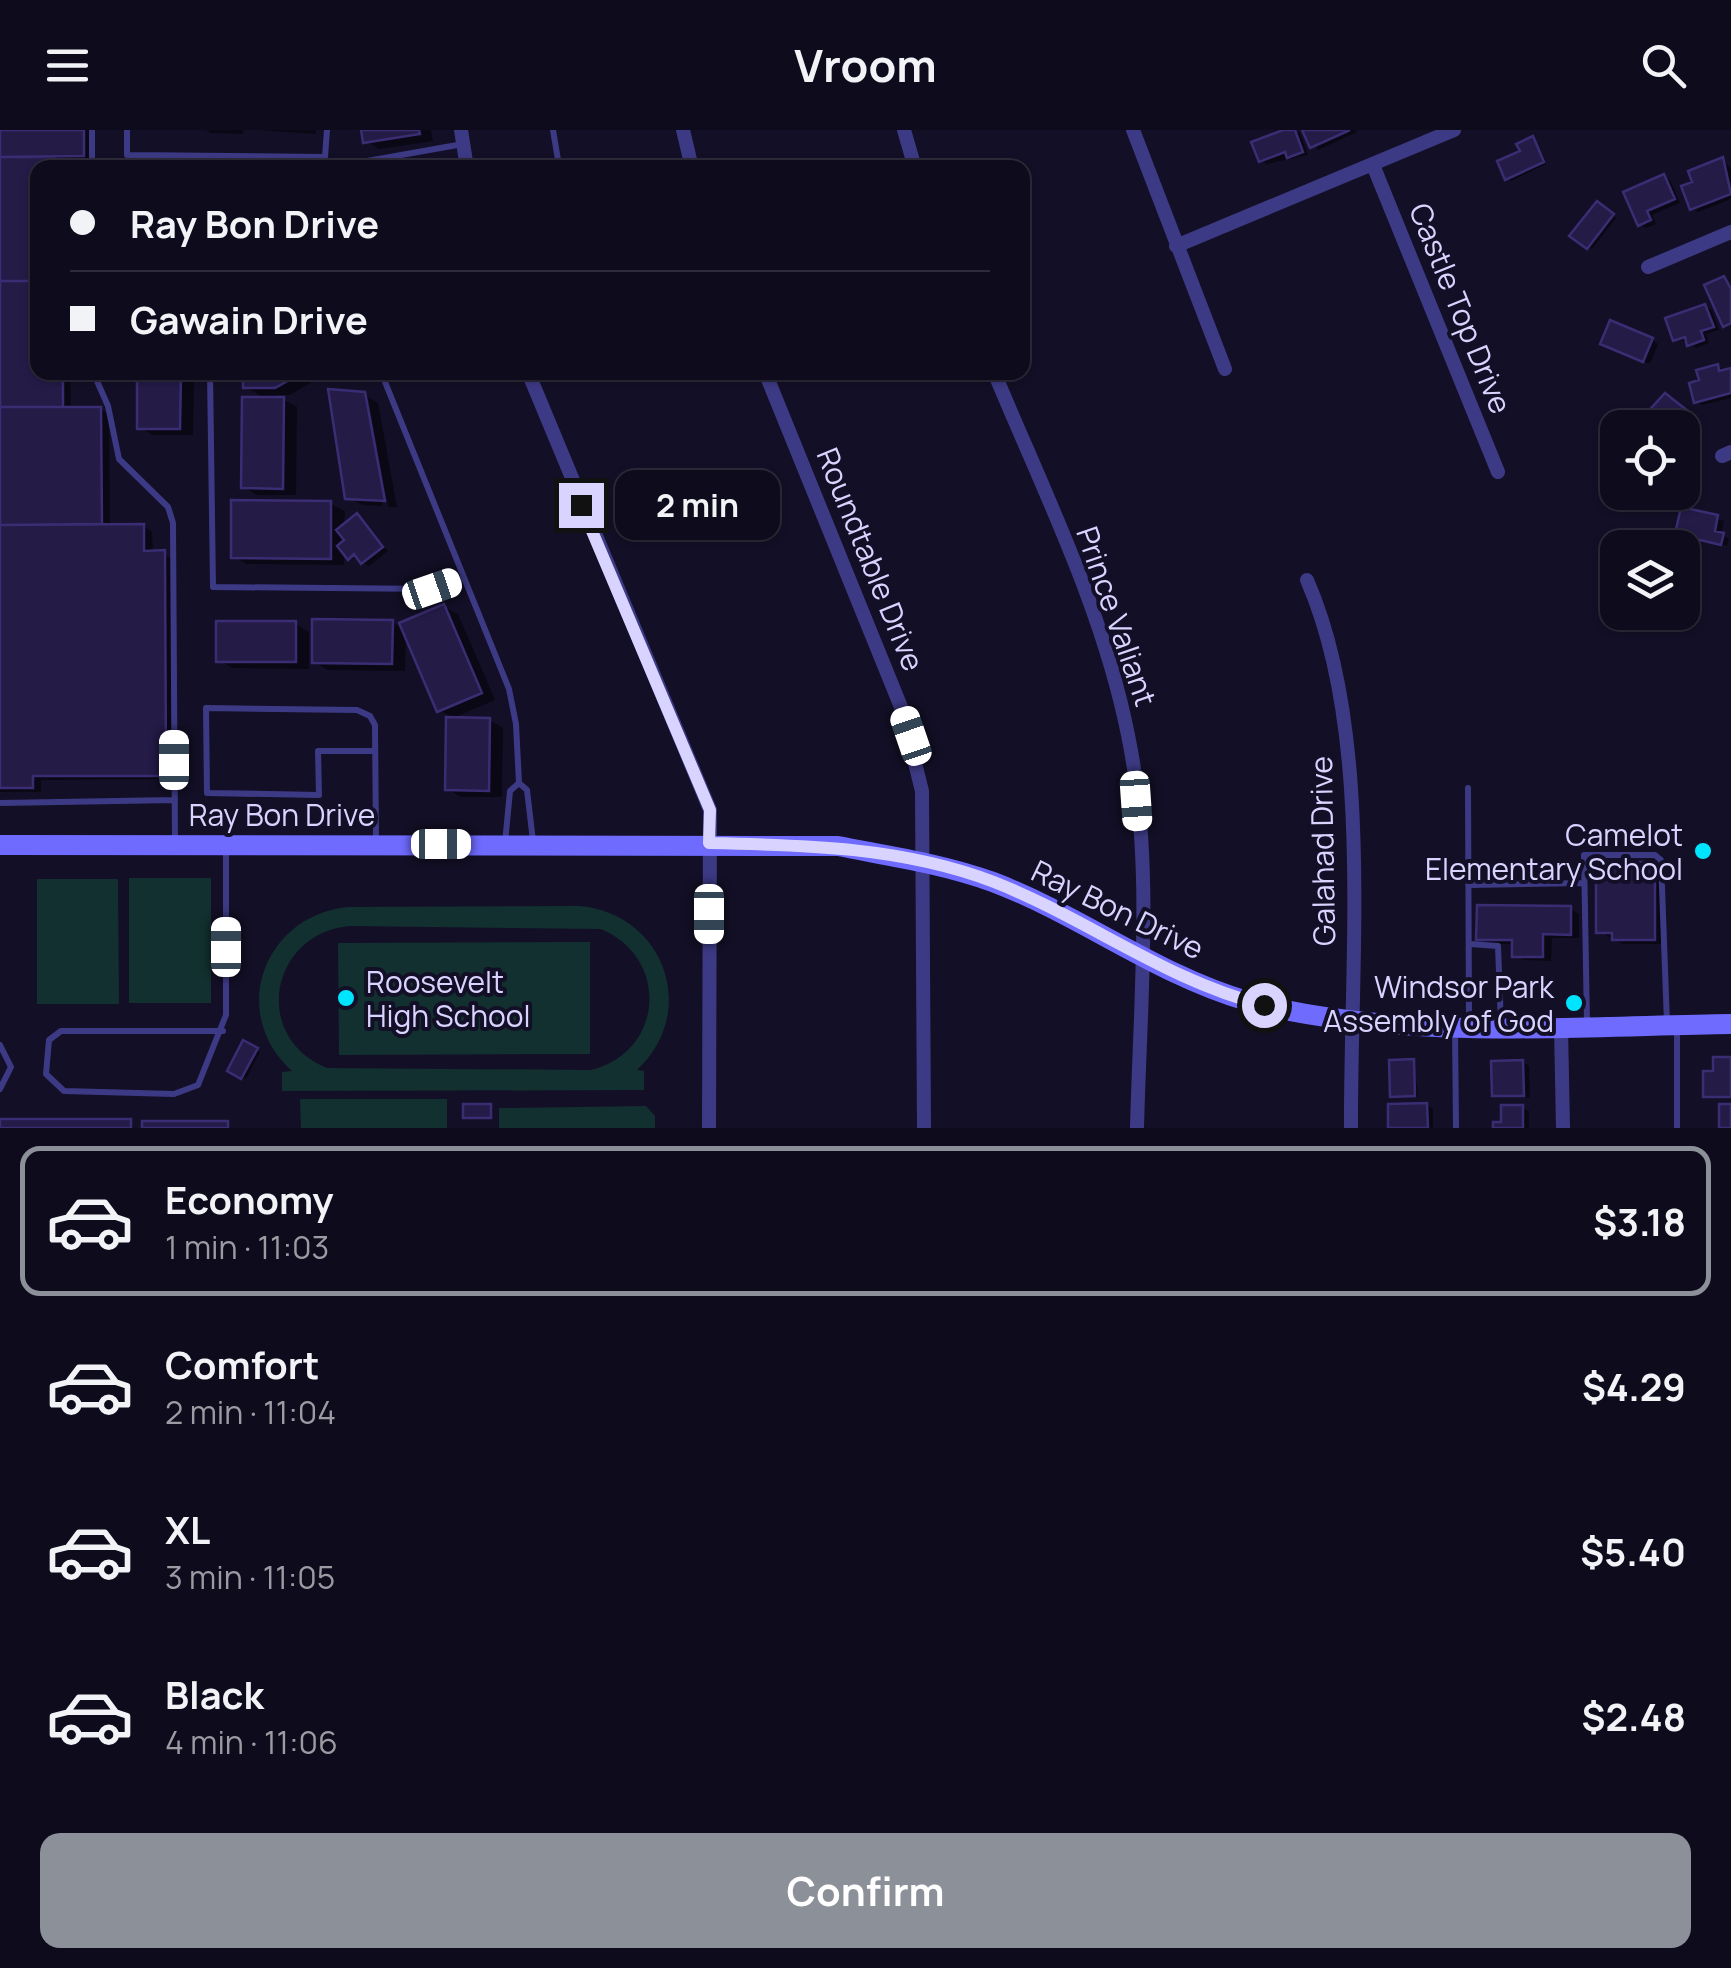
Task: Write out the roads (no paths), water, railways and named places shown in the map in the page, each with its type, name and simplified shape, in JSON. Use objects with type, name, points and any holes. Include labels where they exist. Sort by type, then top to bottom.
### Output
[{"type":"street","points":[[683,130],[690,160]]},
{"type":"street","points":[[904,130],[913,160]]},
{"type":"street","points":[[1132,130],[1225,370]]},
{"type":"street","points":[[1176,246],[1454,130]]},
{"type":"street","name":"Castle Top Drive","points":[[1373,166],[1498,472]]},
{"type":"street","points":[[1648,267],[1731,232]]},
{"type":"street","points":[[531,380],[710,810],[709,1128]]},
{"type":"street","name":"Roundtable Drive","points":[[768,380],[911,736],[922,791],[924,1128]]},
{"type":"street","name":"Prince Valiant","points":[[997,380],[1115,676],[1133,768],[1144,958],[1137,1128]]},
{"type":"street","name":"Galahad Drive","points":[[1307,580],[1332,650],[1348,744],[1351,1128]]},
{"type":"street","name":"Ray Bon Drive","points":[[0,845],[838,846],[994,882],[1144,958],[1243,1000],[1350,1020],[1502,1026],[1731,1024]]},
{"type":"street","points":[[1561,1026],[1562,1128]]},
{"type":"lane","points":[[92,130],[92,160]]},
{"type":"lane","points":[[127,130],[127,155],[325,158],[327,130]]},
{"type":"lane","points":[[553,130],[558,160]]},
{"type":"lane","points":[[363,160],[462,137]]},
{"type":"lane","points":[[97,380],[108,406],[118,459],[168,508],[174,522],[175,844]]},
{"type":"lane","points":[[210,380],[213,586],[432,589],[462,579]]},
{"type":"lane","points":[[384,380],[509,689],[516,724],[518,783],[510,791],[505,844]]},
{"type":"lane","points":[[376,751],[318,751],[319,795],[207,793],[206,708],[357,710],[370,716],[375,725],[376,751],[376,844]]},
{"type":"lane","points":[[518,783],[527,790],[534,843]]},
{"type":"lane","points":[[1456,1128],[1470,944],[1468,788]]},
{"type":"lane","points":[[0,804],[175,800]]},
{"type":"lane","points":[[223,1032],[61,1031],[49,1040],[46,1074],[64,1092],[190,1090],[198,1085],[223,1032],[226,844]]},
{"type":"lane","points":[[1587,1026],[1584,855],[1659,857],[1677,1128]]},
{"type":"lane","points":[[1470,885],[1584,883]]},
{"type":"lane","points":[[1470,944],[1498,946],[1502,1026]]},
{"type":"lane","points":[[0,1046],[11,1067],[0,1089]]},
{"type":"place","name":"Camelot Elementary School","points":[[1703,851]]},
{"type":"place","name":"Roosevelt High School","points":[[346,998]]},
{"type":"place","name":"Windsor Park Assembly of God","points":[[1574,1003]]}]
